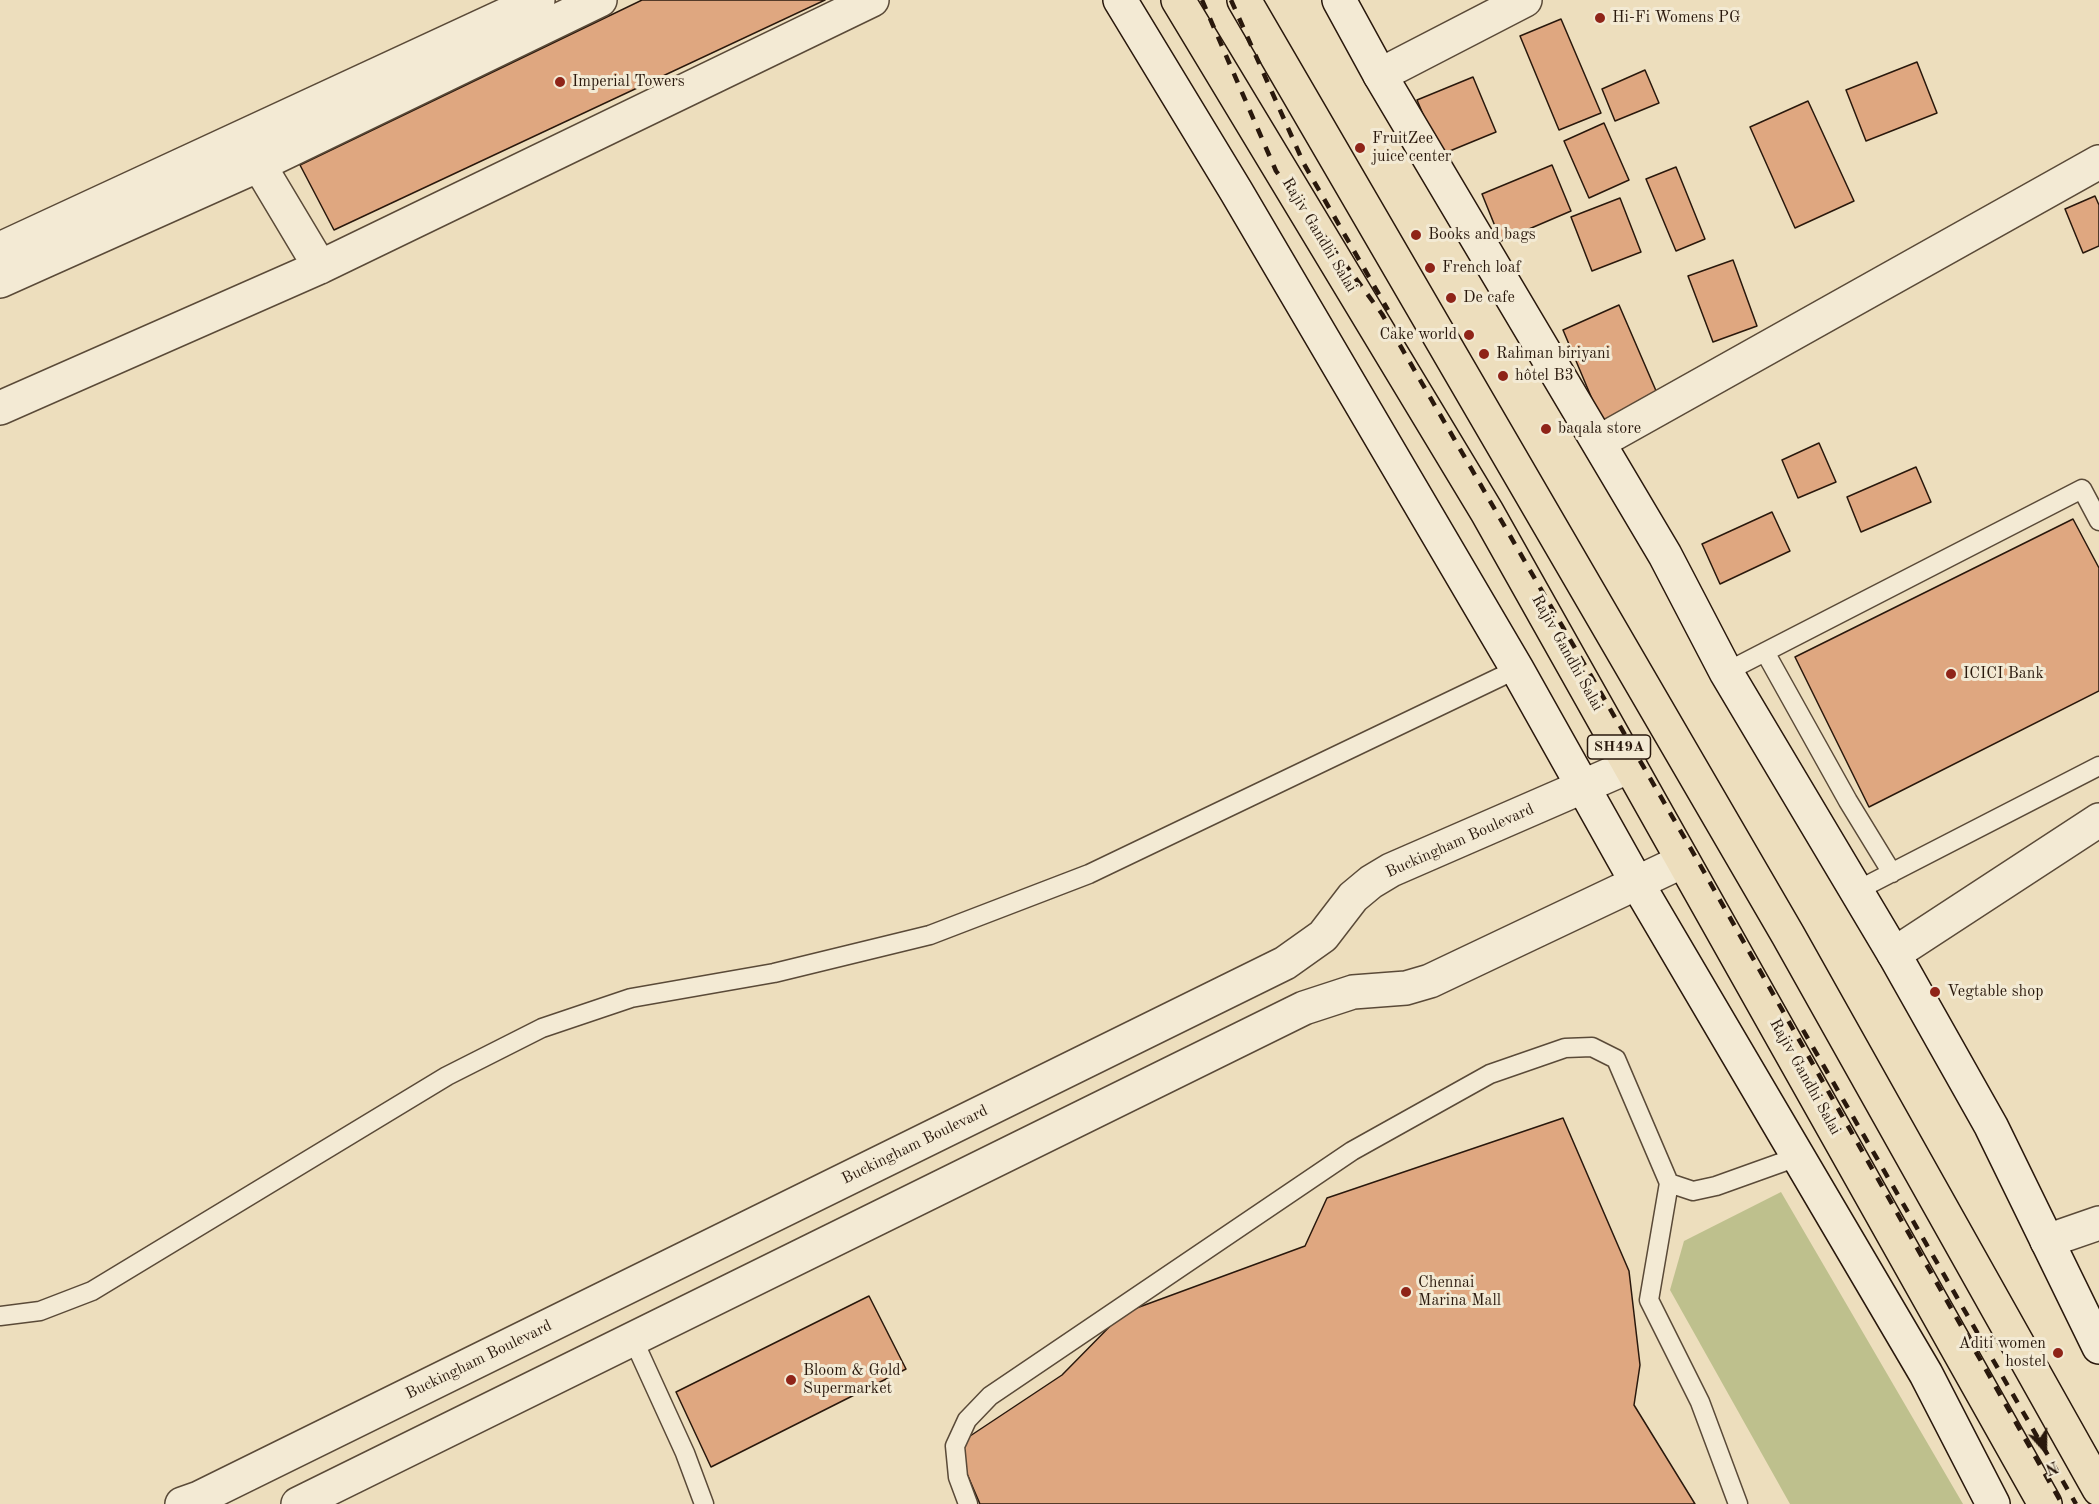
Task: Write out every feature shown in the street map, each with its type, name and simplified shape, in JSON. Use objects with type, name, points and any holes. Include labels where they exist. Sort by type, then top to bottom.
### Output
[{"type":"main road","name":"Rajiv Gandhi Salai","points":[[1178,0],[1487,512],[2045,1504]]},
{"type":"main road","name":"SH49A","points":[[1244,0],[1788,935],[2095,1475]]},
{"type":"street","points":[[0,249],[538,0]]},
{"type":"street","points":[[0,281],[258,165],[600,0]]},
{"type":"street","points":[[0,408],[320,267],[872,0]]},
{"type":"street","points":[[1120,0],[1236,191],[1517,669],[1637,883],[1926,1374],[1993,1504]]},
{"type":"street","points":[[1340,0],[1380,75],[1665,555],[1726,672],[1894,954],[1991,1126],[2099,1347]]},
{"type":"street","points":[[1380,75],[1525,0]]},
{"type":"street","points":[[1599,442],[2099,162]]},
{"type":"street","points":[[258,165],[320,267]]},
{"type":"street","name":"Buckingham Boulevard","points":[[182,1504],[199,1498],[1286,963],[1323,936],[1353,897],[1390,870],[1630,766]]},
{"type":"street","points":[[1894,954],[2099,820]]},
{"type":"street","points":[[298,1504],[1327,999],[1353,992],[1406,988],[1430,981],[1683,861]]},
{"type":"street","points":[[1304,951],[1327,999]]},
{"type":"street","points":[[789,1208],[810,1252]]},
{"type":"street","points":[[2047,1241],[2099,1223]]},
{"type":"lane","points":[[1726,672],[2082,489],[2099,521]]},
{"type":"lane","points":[[1765,652],[1848,801],[1892,873]]},
{"type":"lane","points":[[0,1316],[40,1311],[92,1292],[447,1076],[542,1028],[631,998],[774,973],[930,935],[1089,874],[1517,669]]},
{"type":"lane","points":[[1856,891],[2099,766]]},
{"type":"lane","points":[[968,1504],[958,1477],[955,1446],[968,1420],[990,1396],[1352,1151],[1491,1074],[1565,1048],[1592,1047],[1616,1059],[1669,1183],[1649,1300],[1700,1402],[1738,1504]]},
{"type":"lane","points":[[1669,1183],[1693,1191],[1716,1186],[1797,1156]]},
{"type":"lane","points":[[633,1339],[685,1453],[704,1504]]},
{"type":"green space","points":[[1781,1192],[1963,1504],[1790,1504],[1670,1290],[1684,1241]]},
{"type":"building","name":"Imperial Towers","points":[[642,0],[825,0],[334,230],[300,165]]},
{"type":"building","points":[[1561,19],[1601,113],[1559,130],[1520,36]]},
{"type":"building","points":[[1917,62],[1937,113],[1866,141],[1846,90]]},
{"type":"building","points":[[1645,70],[1659,103],[1615,121],[1602,89]]},
{"type":"building","points":[[1473,77],[1496,132],[1440,155],[1417,100]]},
{"type":"building","points":[[1808,101],[1854,201],[1795,228],[1750,127]]},
{"type":"building","points":[[1604,123],[1629,180],[1589,198],[1564,141]]},
{"type":"building","points":[[1552,165],[1571,211],[1501,241],[1482,194]]},
{"type":"building","points":[[1676,167],[1705,239],[1676,251],[1646,179]]},
{"type":"building","points":[[2095,196],[2099,205],[2099,246],[2083,253],[2065,209]]},
{"type":"building","points":[[1620,198],[1641,252],[1592,271],[1571,217]]},
{"type":"building","points":[[1733,260],[1757,326],[1713,342],[1688,276]]},
{"type":"building","points":[[1619,305],[1660,400],[1603,425],[1563,330]]},
{"type":"building","points":[[1819,443],[1836,482],[1798,498],[1782,460]]},
{"type":"building","points":[[1916,467],[1931,502],[1861,532],[1847,497]]},
{"type":"building","points":[[1772,512],[1790,551],[1720,584],[1702,544]]},
{"type":"building","name":"ICICI Bank","points":[[2073,519],[2099,568],[2099,691],[1869,807],[1795,657]]},
{"type":"building","name":"Chennai Marina Mall","points":[[1563,1118],[1629,1271],[1640,1365],[1634,1405],[1695,1504],[980,1504],[955,1446],[1062,1375],[1123,1313],[1305,1246],[1327,1198]]},
{"type":"building","name":"Bloom & Gold Supermarket","points":[[869,1296],[906,1369],[711,1467],[676,1392]]},
{"type":"railway","points":[[1202,0],[1276,171],[1382,314],[1695,856],[2062,1504]]},
{"type":"railway","points":[[1231,0],[1304,164],[1388,310]]},
{"type":"railway","points":[[1803,1030],[2076,1504]]},
{"type":"place","name":"Hi-Fi Womens PG","points":[[1600,18]]},
{"type":"place","name":"Imperial Towers","points":[[560,82]]},
{"type":"place","name":"FruitZee juice center","points":[[1360,148]]},
{"type":"place","name":"Books and bags","points":[[1416,235]]},
{"type":"place","name":"French loaf","points":[[1430,268]]},
{"type":"place","name":"De cafe","points":[[1451,298]]},
{"type":"place","name":"Cake world","points":[[1469,335]]},
{"type":"place","name":"Rahman biriyani","points":[[1484,354]]},
{"type":"place","name":"hôtel B3","points":[[1503,376]]},
{"type":"place","name":"baqala store","points":[[1546,429]]},
{"type":"place","name":"ICICI Bank","points":[[1951,674]]},
{"type":"place","name":"Vegtable shop","points":[[1935,992]]},
{"type":"place","name":"Chennai Marina Mall","points":[[1406,1292]]},
{"type":"place","name":"Aditi women hostel","points":[[2058,1353]]},
{"type":"place","name":"Bloom & Gold Supermarket","points":[[791,1380]]}]
